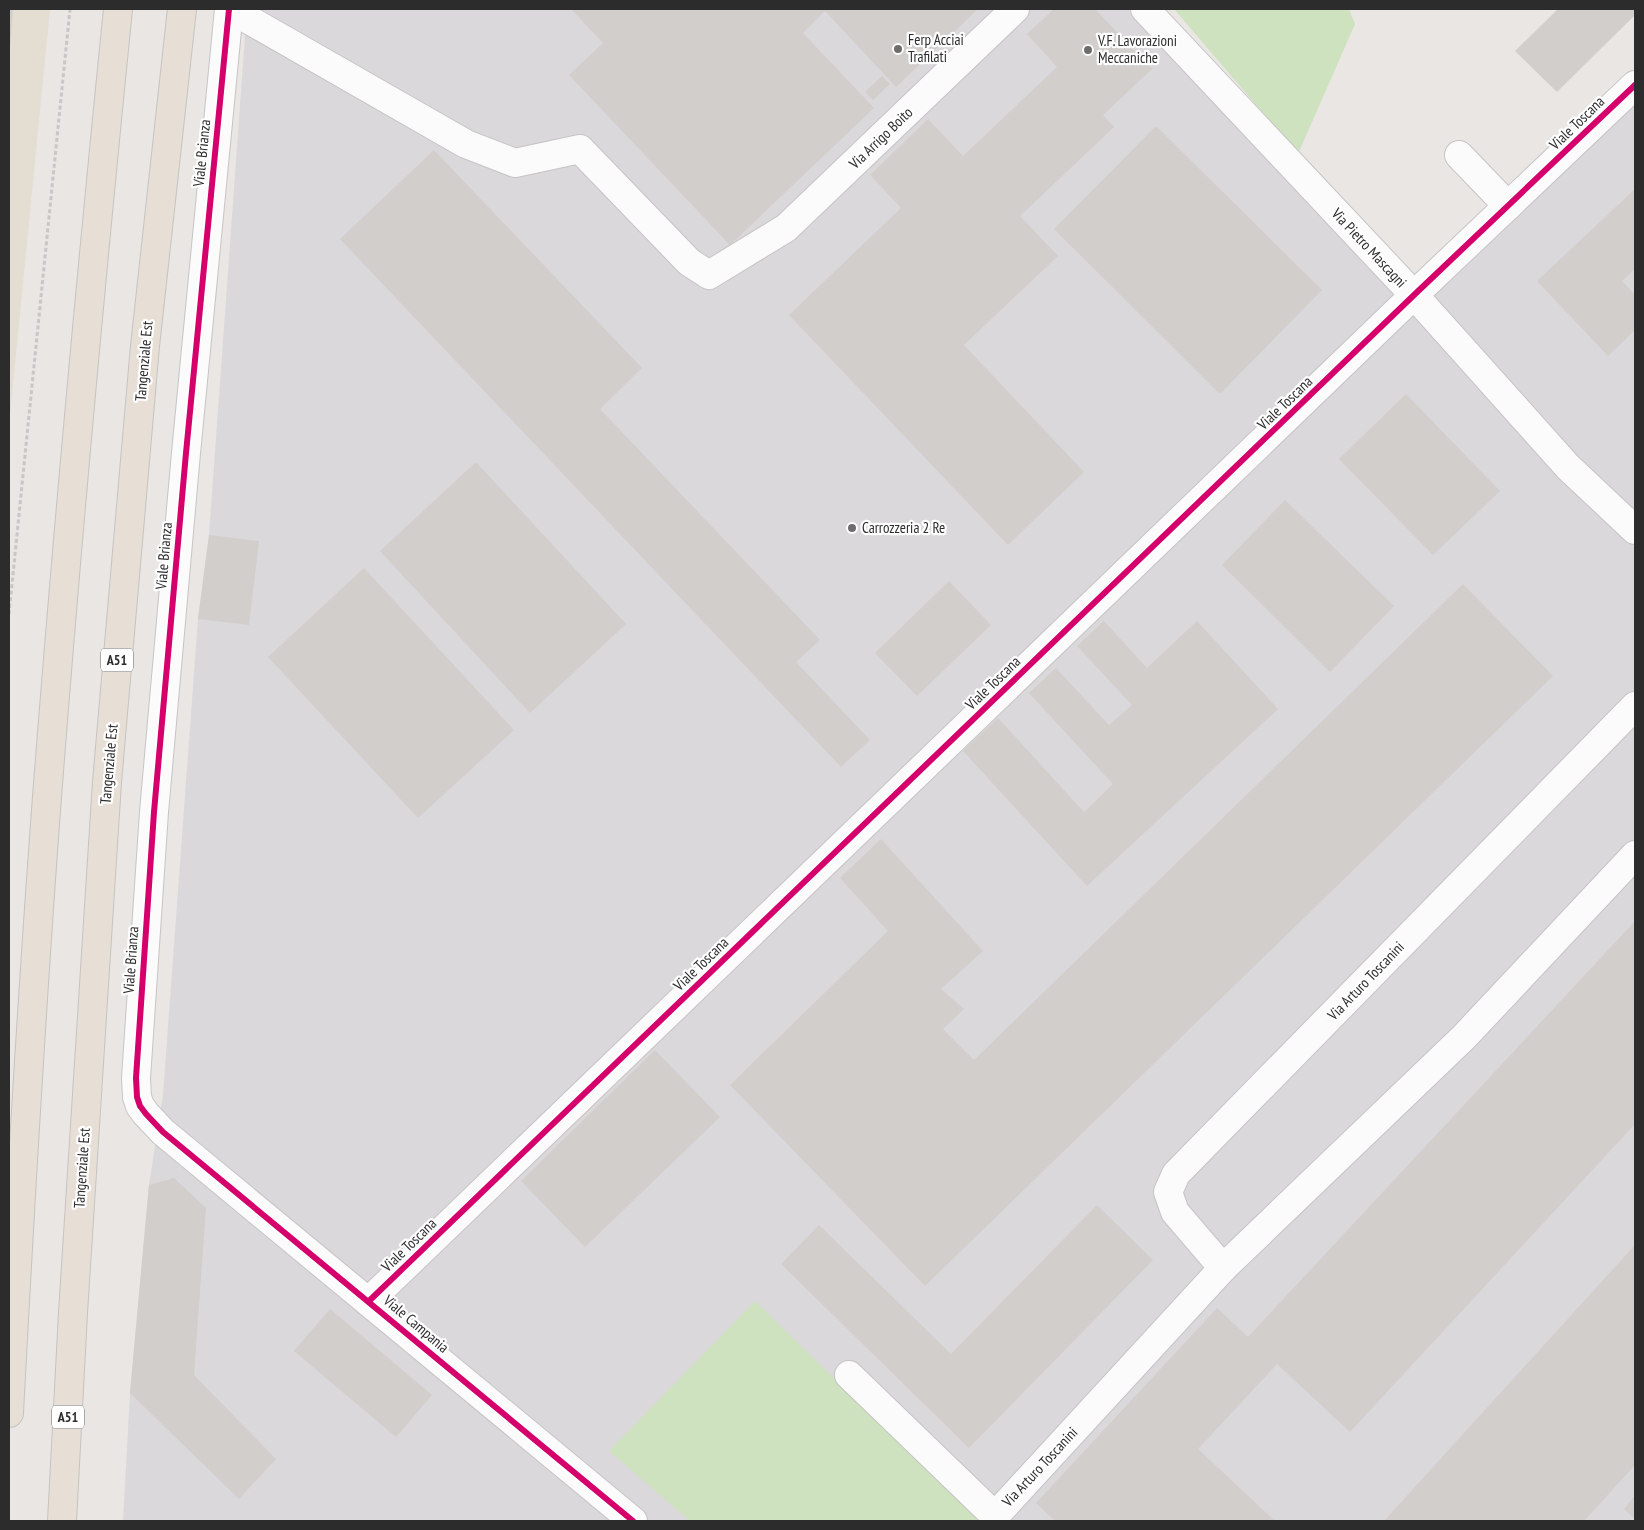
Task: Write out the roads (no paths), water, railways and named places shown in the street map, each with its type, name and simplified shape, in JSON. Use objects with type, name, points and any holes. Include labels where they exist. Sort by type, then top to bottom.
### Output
[{"type":"highway","points":[[9,1413],[48,786],[89,298],[118,9]]},
{"type":"highway","name":"Tangenziale Est","points":[[62,1521],[73,1313],[107,782],[145,346],[182,9]]},
{"type":"street","name":"Via Arrigo Boito","points":[[229,9],[466,144],[515,163],[580,149],[689,262],[709,275],[786,228],[1016,9]]},
{"type":"street","name":"Viale Brianza","points":[[140,1106],[137,1097],[136,1078],[150,851],[229,9]]},
{"type":"street","name":"Via Pietro Mascagni","points":[[1145,9],[1414,295],[1568,467],[1635,530]]},
{"type":"street","name":"Viale Toscana","points":[[369,1301],[1414,295],[1635,85]]},
{"type":"street","points":[[1459,155],[1508,206]]},
{"type":"street","name":"Via Arturo Toscanini","points":[[1223,1268],[1175,1212],[1168,1192],[1176,1174],[1635,706]]},
{"type":"street","name":"Via Arturo Toscanini","points":[[848,1375],[995,1516],[1223,1268],[1464,1037],[1635,854]]},
{"type":"street","name":"Viale Campania","points":[[140,1106],[154,1123],[182,1149],[369,1301],[633,1521]]},
{"type":"place","name":"Ferp Acciai Trafilati","points":[[898,49]]},
{"type":"place","name":"V.F. Lavorazioni Meccaniche","points":[[1088,50]]},
{"type":"place","name":"Carrozzeria 2 Re","points":[[852,528]]}]
